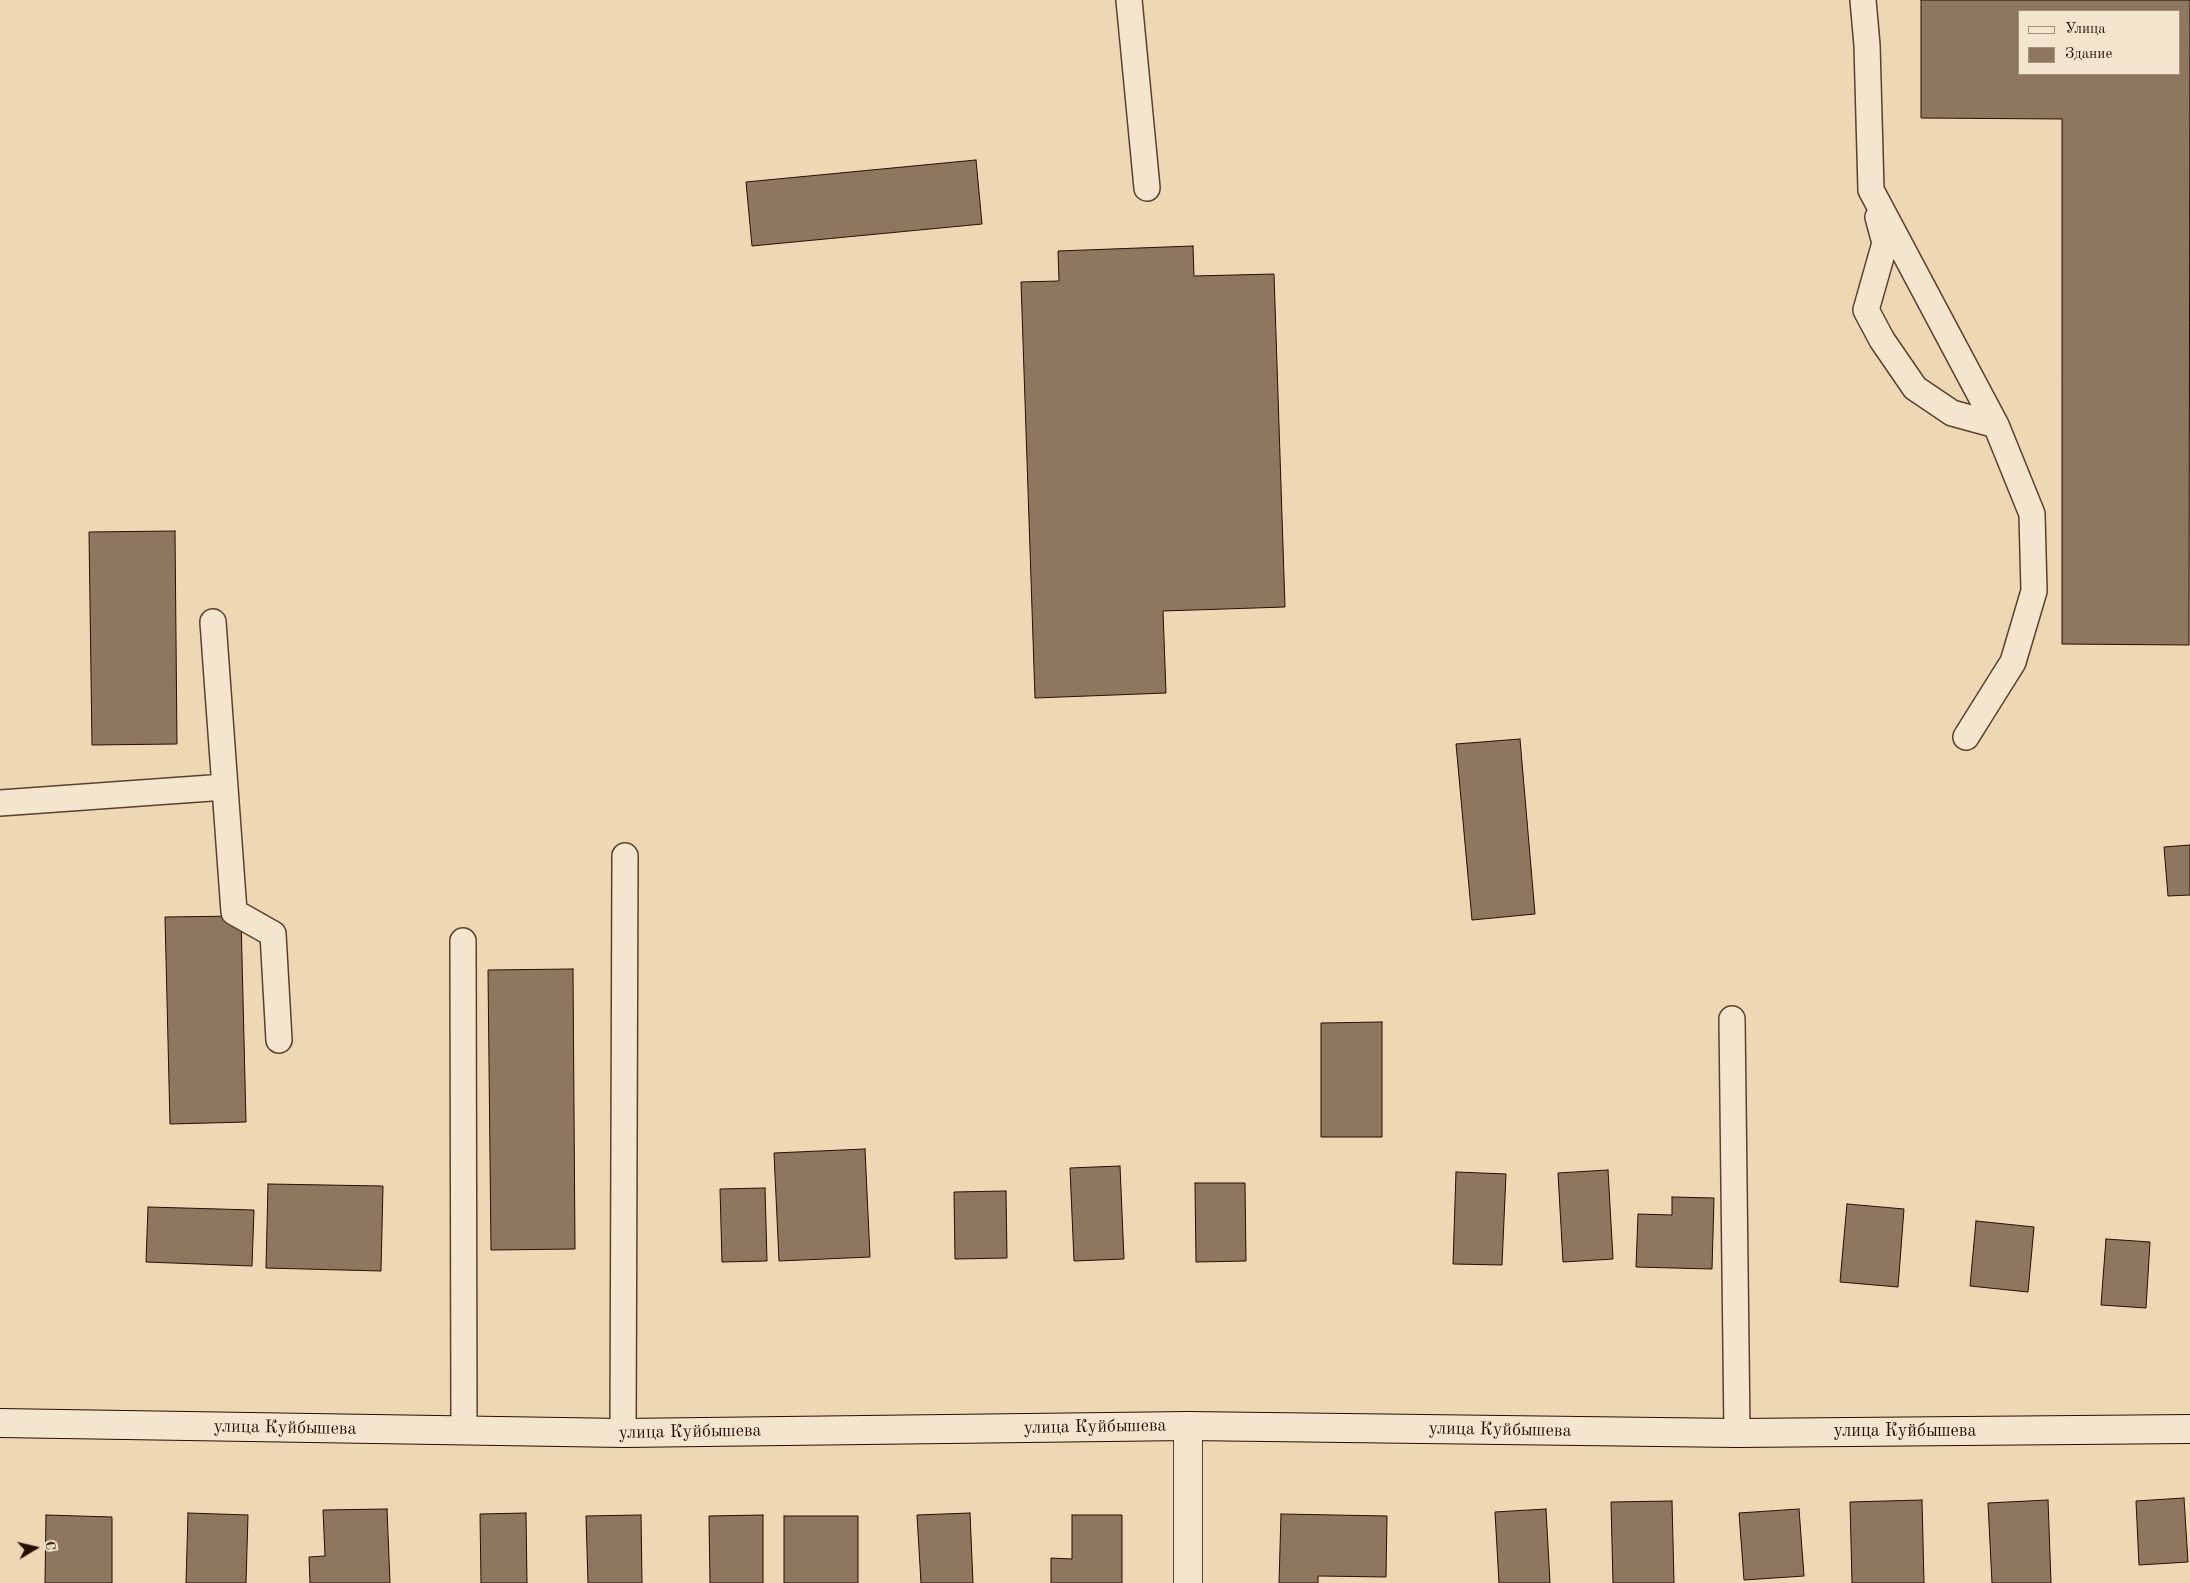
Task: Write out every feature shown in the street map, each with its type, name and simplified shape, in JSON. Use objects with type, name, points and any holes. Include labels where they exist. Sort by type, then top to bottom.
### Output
[{"type":"street","name":"улица Куйбышева","points":[[0,1423],[623,1433],[1188,1426],[1737,1433],[2190,1429]]},
{"type":"street","points":[[1188,1426],[1188,1583]]},
{"type":"lane","points":[[1129,0],[1147,188]]},
{"type":"lane","points":[[1863,0],[1871,190],[1885,243],[1866,310],[1882,340],[1915,388],[1952,413],[1996,425]]},
{"type":"lane","points":[[1871,190],[1996,425],[2032,514],[2034,590],[2013,662],[1966,737]]},
{"type":"lane","points":[[213,622],[234,912],[273,934],[279,1040]]},
{"type":"lane","points":[[0,803],[225,787]]},
{"type":"lane","points":[[623,1433],[625,856]]},
{"type":"lane","points":[[463,941],[464,1431]]},
{"type":"lane","points":[[1732,1019],[1737,1433]]},
{"type":"building","points":[[1921,0],[2190,0],[2189,645],[2062,644],[2062,119],[1921,118]]},
{"type":"building","points":[[976,160],[982,224],[752,246],[746,182]]},
{"type":"building","points":[[1193,246],[1194,276],[1274,274],[1285,607],[1163,611],[1166,693],[1035,698],[1021,282],[1059,281],[1058,251]]},
{"type":"building","points":[[175,531],[177,744],[92,745],[89,532]]},
{"type":"building","points":[[1520,739],[1535,914],[1472,920],[1456,744]]},
{"type":"building","points":[[2190,845],[2190,895],[2168,896],[2164,847]]},
{"type":"building","points":[[241,916],[246,1122],[170,1124],[165,917]]},
{"type":"building","points":[[573,969],[575,1249],[491,1250],[488,970]]},
{"type":"building","points":[[1382,1022],[1382,1137],[1321,1137],[1321,1023]]},
{"type":"building","points":[[865,1149],[870,1257],[779,1261],[774,1153]]},
{"type":"building","points":[[1120,1166],[1124,1259],[1074,1261],[1070,1168]]},
{"type":"building","points":[[1608,1170],[1613,1259],[1563,1262],[1558,1173]]},
{"type":"building","points":[[1456,1172],[1506,1174],[1502,1265],[1453,1264]]},
{"type":"building","points":[[1195,1183],[1245,1183],[1246,1261],[1196,1262]]},
{"type":"building","points":[[268,1184],[383,1186],[381,1271],[266,1268]]},
{"type":"building","points":[[765,1188],[767,1261],[722,1262],[720,1189]]},
{"type":"building","points":[[1006,1191],[1007,1258],[955,1259],[954,1192]]},
{"type":"building","points":[[1672,1197],[1714,1198],[1712,1269],[1636,1267],[1638,1214],[1672,1215]]},
{"type":"building","points":[[1847,1204],[1904,1209],[1898,1287],[1840,1282]]},
{"type":"building","points":[[148,1207],[254,1210],[252,1266],[146,1262]]},
{"type":"building","points":[[1976,1221],[2034,1227],[2028,1292],[1970,1286]]},
{"type":"building","points":[[2106,1239],[2150,1242],[2146,1308],[2101,1305]]},
{"type":"building","points":[[2184,1498],[2188,1562],[2139,1565],[2136,1501]]},
{"type":"building","points":[[1922,1500],[1924,1583],[1852,1583],[1850,1502]]},
{"type":"building","points":[[2048,1500],[2051,1583],[1992,1583],[1988,1503]]},
{"type":"building","points":[[1672,1501],[1674,1583],[1613,1583],[1611,1502]]},
{"type":"building","points":[[387,1509],[390,1583],[310,1583],[309,1557],[325,1556],[323,1510]]},
{"type":"building","points":[[1546,1509],[1550,1583],[1499,1583],[1495,1512]]},
{"type":"building","points":[[1799,1509],[1804,1576],[1744,1580],[1739,1513]]},
{"type":"building","points":[[188,1513],[248,1515],[246,1583],[186,1583]]},
{"type":"building","points":[[526,1513],[527,1583],[481,1583],[480,1514]]},
{"type":"building","points":[[970,1513],[973,1583],[921,1583],[917,1515]]},
{"type":"building","points":[[1281,1514],[1387,1516],[1386,1577],[1318,1576],[1318,1583],[1279,1583]]},
{"type":"building","points":[[46,1515],[112,1517],[112,1583],[45,1583]]},
{"type":"building","points":[[641,1515],[642,1583],[588,1583],[586,1516]]},
{"type":"building","points":[[763,1515],[763,1583],[710,1583],[709,1516]]},
{"type":"building","points":[[1072,1515],[1122,1515],[1122,1583],[1051,1583],[1051,1558],[1072,1559]]},
{"type":"building","points":[[784,1516],[858,1516],[858,1583],[784,1583]]}]
